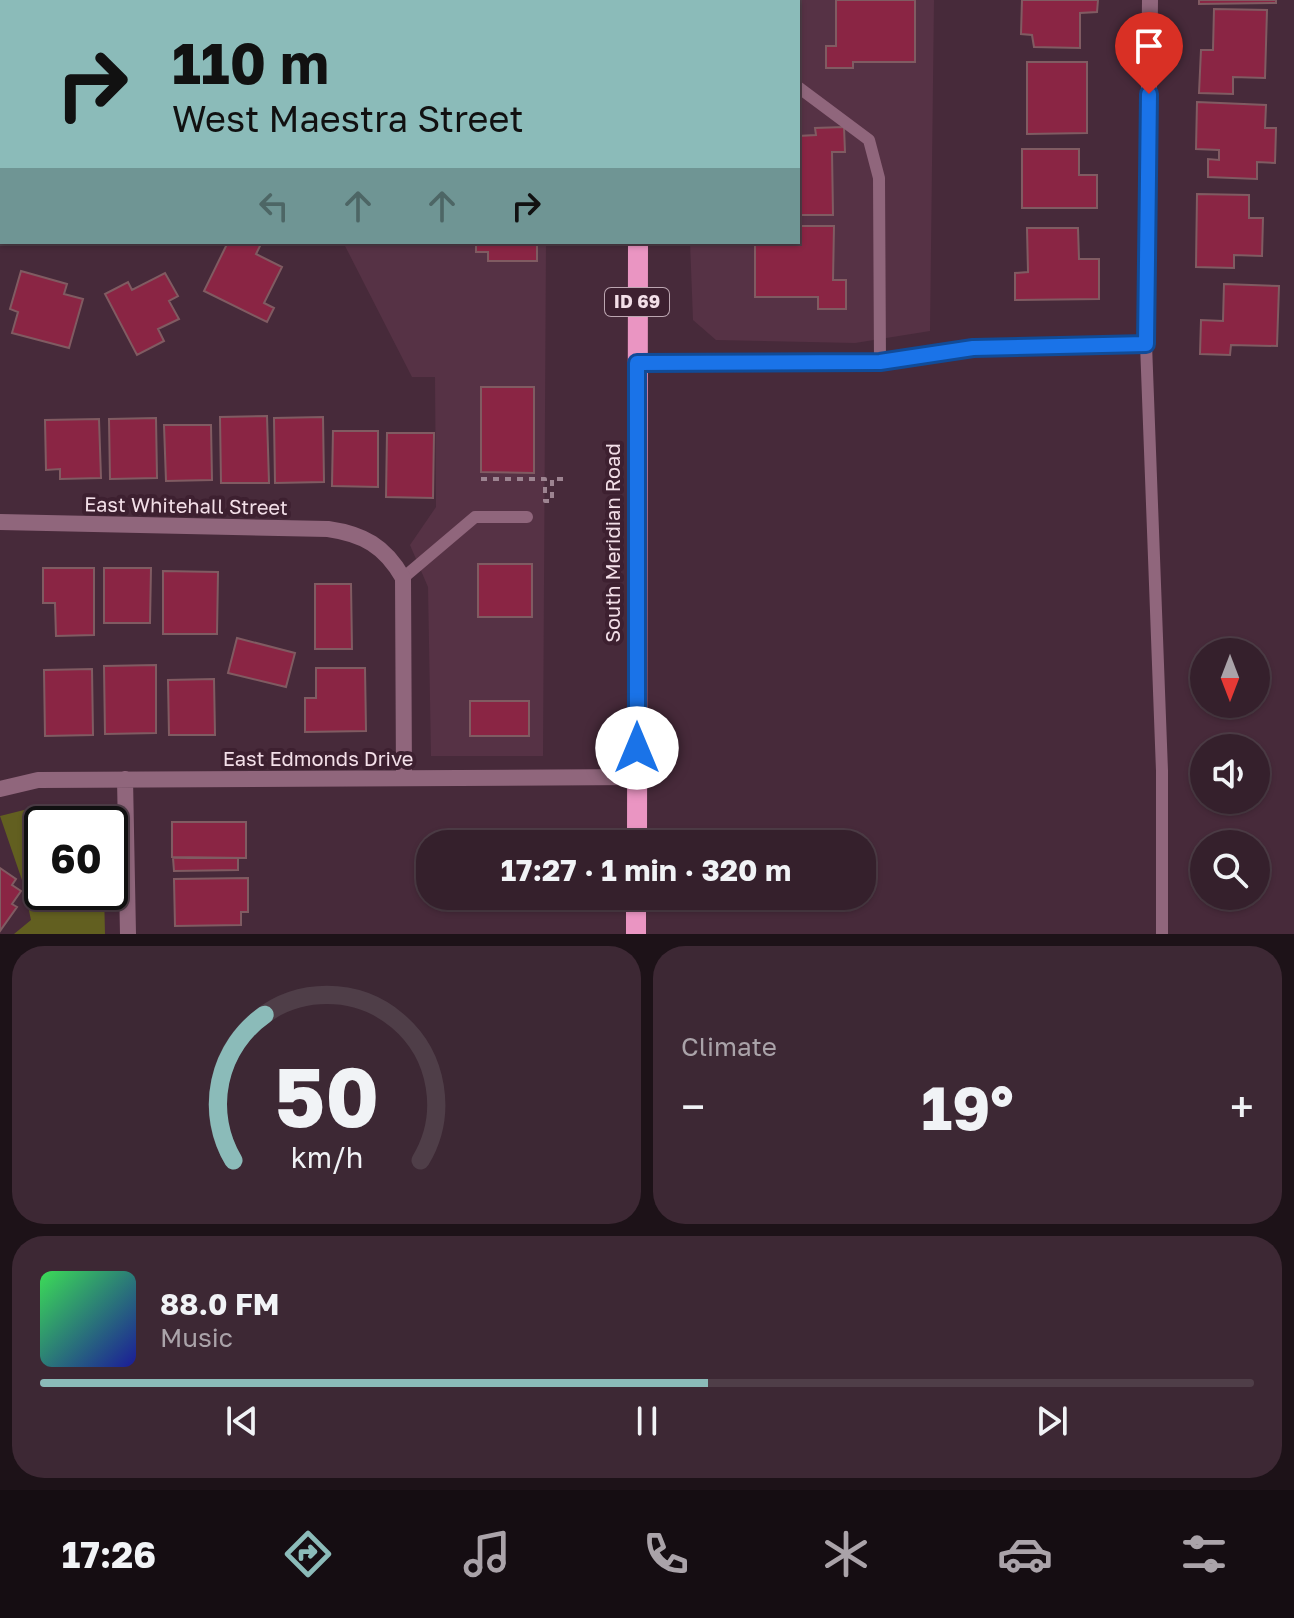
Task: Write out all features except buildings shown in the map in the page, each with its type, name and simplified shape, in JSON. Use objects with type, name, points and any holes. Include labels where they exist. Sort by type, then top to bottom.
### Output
[{"type":"main road","name":"South Meridian Road","points":[[637,830],[638,244]]},
{"type":"main road","points":[[636,910],[636,934]]},
{"type":"street","points":[[637,363],[880,362],[973,348],[1146,344],[1150,0]]},
{"type":"street","name":"East Whitehall Street","points":[[0,522],[328,529],[369,539],[395,562],[403,578]]},
{"type":"street","points":[[403,578],[404,778]]},
{"type":"street","name":"East Edmonds Drive","points":[[0,789],[38,780],[637,777]]},
{"type":"street","points":[[125,779],[128,934]]},
{"type":"lane","points":[[800,89],[821,108],[869,140],[879,178],[880,362]]},
{"type":"lane","points":[[1146,344],[1162,771],[1162,934]]},
{"type":"lane","points":[[403,578],[475,517],[527,517]]},
{"type":"path","points":[[481,479],[545,479],[545,501],[552,501],[552,479],[566,479]]},
{"type":"shaded area","points":[[800,0],[934,0],[930,331],[855,343],[716,340],[693,320],[690,244],[800,244]]},
{"type":"shaded area","points":[[344,244],[546,244],[543,756],[431,756],[428,587],[410,545],[436,507],[435,377],[412,377]]},
{"type":"shaded area","points":[[24,810],[24,888],[23,883],[0,816]]},
{"type":"shaded area","points":[[29,910],[104,910],[105,934],[14,934],[31,920]]},
{"type":"route","points":[[637,748],[637,363],[880,362],[973,348],[1146,344],[1149,94]]}]
